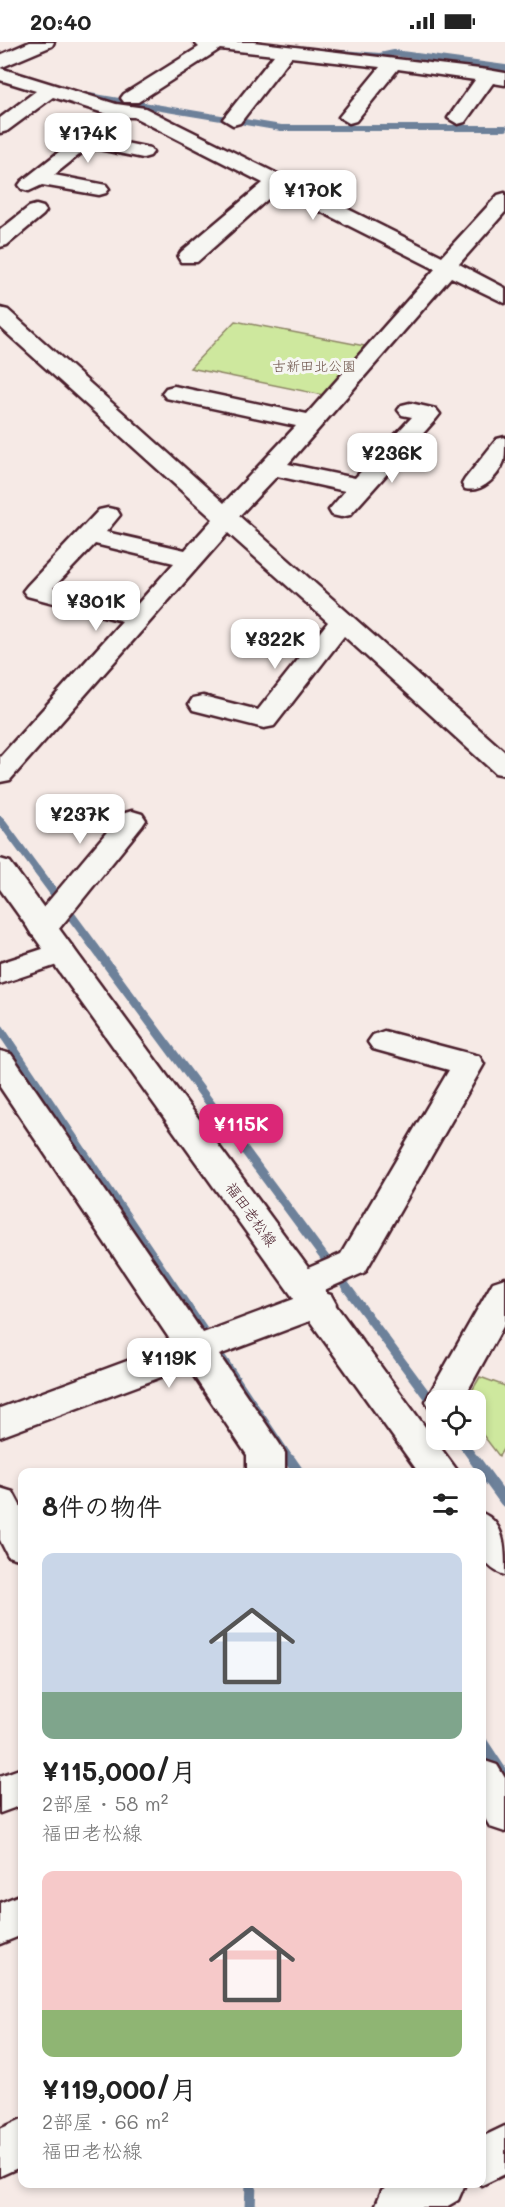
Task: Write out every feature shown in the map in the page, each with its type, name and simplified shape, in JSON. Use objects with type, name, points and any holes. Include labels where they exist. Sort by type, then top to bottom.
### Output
[{"type":"street","points":[[0,62],[45,42]]},
{"type":"street","points":[[99,189],[34,182],[126,108],[223,44],[286,52],[329,50],[393,63],[501,72]]},
{"type":"street","points":[[233,118],[286,52]]},
{"type":"street","points":[[349,117],[393,63]]},
{"type":"street","points":[[458,118],[501,72]]},
{"type":"street","points":[[0,74],[50,90],[138,112],[272,183],[505,296]]},
{"type":"street","points":[[0,127],[50,90]]},
{"type":"street","points":[[87,141],[143,152]]},
{"type":"street","points":[[189,257],[272,183]]},
{"type":"street","points":[[0,774],[229,513],[272,468],[505,199]]},
{"type":"street","points":[[0,241],[36,211]]},
{"type":"street","points":[[0,315],[229,513],[342,621],[505,766]]},
{"type":"street","points":[[174,393],[312,422]]},
{"type":"street","points":[[341,510],[428,414],[410,410]]},
{"type":"street","points":[[474,484],[505,444]]},
{"type":"street","points":[[272,468],[361,487]]},
{"type":"street","points":[[108,515],[36,591],[139,617]]},
{"type":"street","points":[[89,536],[191,559]]},
{"type":"street","points":[[203,704],[264,720],[342,621]]},
{"type":"street","points":[[0,974],[57,922],[132,819]]},
{"type":"street","name":"福田老松線","points":[[0,868],[57,922],[323,1283],[426,1407]]},
{"type":"street","points":[[0,1424],[197,1349],[323,1283],[353,1263],[468,1064],[384,1042]]},
{"type":"street","points":[[5,1078],[197,1349],[266,1453],[266,1468]]},
{"type":"street","points":[[442,1390],[505,1291]]},
{"type":"street","name":"福田老松線","points":[[436,1450],[439,1468]]},
{"type":"street","points":[[0,1503],[18,1537]]},
{"type":"street","points":[[486,1533],[505,1559]]},
{"type":"street","points":[[486,1784],[505,1814]]},
{"type":"street","points":[[0,1795],[18,1787]]},
{"type":"street","points":[[0,1924],[18,1916]]},
{"type":"street","points":[[0,2153],[18,2144]]},
{"type":"street","points":[[486,2160],[505,2150]]},
{"type":"street","points":[[399,2207],[434,2188]]},
{"type":"green space","name":"古新田北公園","points":[[235,321],[370,347],[328,396],[190,368]]},
{"type":"green space","points":[[480,1377],[505,1386],[505,1446],[499,1456],[486,1439],[486,1390],[472,1390]]},
{"type":"waterway","points":[[341,53],[380,56],[394,53],[505,68]]},
{"type":"waterway","points":[[83,95],[281,128],[505,128]]},
{"type":"waterway","points":[[0,820],[39,873]]},
{"type":"waterway","points":[[38,871],[426,1395]]},
{"type":"waterway","points":[[0,1029],[207,1336]]},
{"type":"waterway","points":[[219,1354],[291,1462]]},
{"type":"waterway","points":[[467,1450],[476,1462]]},
{"type":"waterway","points":[[290,1460],[296,1468]]},
{"type":"waterway","points":[[475,1460],[481,1468]]},
{"type":"waterway","points":[[486,1475],[505,1501]]},
{"type":"waterway","points":[[486,1748],[505,1777]]},
{"type":"waterway","points":[[250,2207],[251,2188]]}]
